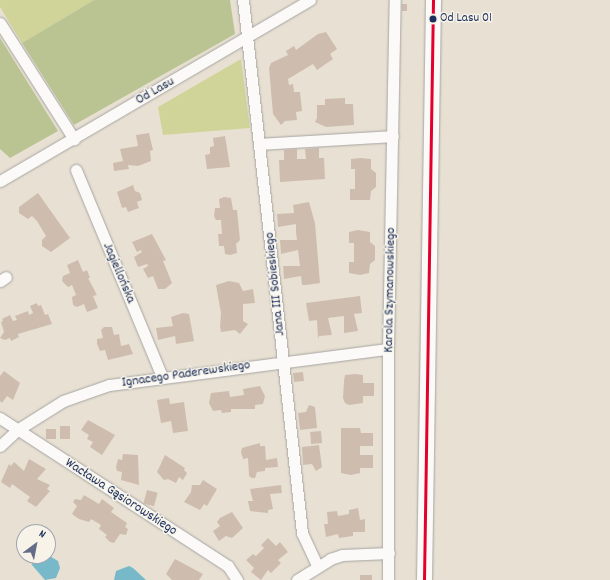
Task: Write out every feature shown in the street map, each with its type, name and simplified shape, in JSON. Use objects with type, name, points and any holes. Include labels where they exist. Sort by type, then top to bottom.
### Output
[{"type":"main road","points":[[424,580],[433,0]]},
{"type":"street","name":"Jana III Sobieskiego","points":[[243,0],[302,532],[318,565]]},
{"type":"street","name":"Od Lasu","points":[[0,181],[310,0]]},
{"type":"street","name":"Karola Szymanowskiego","points":[[388,580],[388,349],[395,0]]},
{"type":"street","points":[[0,23],[74,139]]},
{"type":"street","points":[[259,144],[393,136]]},
{"type":"street","name":"Jagiellońska","points":[[76,170],[162,377]]},
{"type":"street","name":"Ignacego Paderewskiego","points":[[0,446],[17,430],[63,401],[109,385],[283,361],[388,349]]},
{"type":"street","name":"Wacława Gąsiorowskiego","points":[[0,418],[228,566],[237,580]]},
{"type":"street","points":[[297,580],[318,565],[342,555],[389,553]]},
{"type":"green space","points":[[0,0],[94,0],[22,43],[0,7]]},
{"type":"green space","points":[[94,0],[230,0],[235,34],[74,125],[22,43]]},
{"type":"green space","points":[[0,38],[58,131],[10,158],[0,149]]},
{"type":"green space","points":[[241,59],[250,128],[163,135],[158,107]]},
{"type":"water","points":[[56,560],[58,561],[60,568],[56,578],[45,580],[32,565],[56,564]]},
{"type":"water","points":[[129,566],[146,580],[114,580],[116,571]]},
{"type":"building","points":[[402,4],[407,4],[407,11],[402,11]]},
{"type":"building","points":[[326,32],[337,49],[330,54],[333,59],[317,70],[313,64],[288,79],[289,85],[293,84],[294,92],[300,92],[302,111],[296,112],[297,120],[285,121],[281,125],[273,114],[269,68],[271,63],[288,55],[286,51],[294,46],[296,50],[318,34]]},
{"type":"building","points":[[345,98],[345,104],[353,104],[354,125],[326,127],[315,122],[317,118],[317,105],[325,105],[325,99]]},
{"type":"building","points":[[149,133],[153,150],[150,151],[151,161],[138,166],[128,165],[129,169],[114,171],[113,163],[123,161],[120,149],[138,146],[136,135]]},
{"type":"building","points":[[225,136],[230,167],[207,169],[205,155],[210,154],[210,147],[214,146],[213,138]]},
{"type":"building","points":[[319,148],[319,158],[324,158],[325,179],[280,182],[279,160],[284,160],[284,150],[297,149],[297,159],[306,159],[305,149]]},
{"type":"building","points":[[351,159],[371,159],[371,169],[376,173],[376,187],[371,191],[370,200],[350,200],[350,189],[355,189],[355,169],[351,169]]},
{"type":"building","points":[[133,185],[135,191],[140,193],[142,200],[137,202],[139,208],[128,212],[126,207],[122,208],[117,192]]},
{"type":"building","points":[[38,193],[70,238],[51,252],[42,246],[42,240],[46,236],[37,221],[32,216],[28,219],[19,213],[19,207]]},
{"type":"building","points":[[224,197],[231,198],[233,210],[237,210],[240,240],[236,244],[237,253],[230,255],[225,254],[224,246],[219,246],[218,234],[222,234],[221,220],[216,220],[214,216],[215,208],[220,208],[219,199]]},
{"type":"building","points":[[309,202],[315,223],[320,283],[302,285],[301,276],[284,279],[283,266],[300,266],[298,250],[281,254],[280,240],[297,240],[296,224],[278,227],[277,214],[294,213],[293,205]]},
{"type":"building","points":[[358,230],[370,232],[370,242],[375,246],[375,260],[370,264],[369,273],[360,275],[349,273],[349,262],[354,262],[354,243],[349,243],[349,232]]},
{"type":"building","points":[[152,234],[166,260],[163,261],[172,283],[165,289],[158,289],[153,276],[148,278],[143,269],[148,266],[147,264],[138,267],[134,257],[142,252],[141,250],[137,252],[132,242]]},
{"type":"building","points":[[78,260],[83,272],[87,270],[90,278],[88,278],[97,295],[93,296],[98,308],[87,312],[84,304],[77,307],[73,305],[72,297],[76,295],[72,285],[68,287],[62,281],[63,276],[70,273],[67,265]]},
{"type":"building","points":[[229,281],[239,283],[243,291],[253,289],[255,303],[243,304],[243,321],[248,324],[240,334],[235,330],[221,332],[221,313],[216,285]]},
{"type":"building","points":[[360,296],[362,313],[354,314],[358,331],[344,333],[344,316],[328,318],[332,335],[319,336],[318,339],[317,320],[309,321],[306,303]]},
{"type":"building","points":[[37,303],[38,306],[41,305],[45,315],[48,314],[52,324],[18,334],[19,337],[11,341],[10,338],[5,340],[0,338],[4,332],[1,322],[3,321],[2,319],[10,315],[13,321],[17,320],[15,316],[28,311],[29,315],[33,313],[30,306]]},
{"type":"building","points":[[183,313],[189,314],[194,341],[176,344],[175,336],[158,340],[156,328],[173,326],[171,317]]},
{"type":"building","points":[[104,327],[112,327],[114,335],[119,334],[121,346],[129,344],[133,354],[108,360],[105,350],[100,351],[97,344],[97,339],[103,338],[101,330]]},
{"type":"building","points":[[4,371],[20,383],[13,400],[7,396],[2,403],[0,401],[0,376]]},
{"type":"building","points":[[303,372],[304,381],[294,382],[293,373]]},
{"type":"building","points":[[345,375],[363,375],[363,383],[374,383],[374,396],[363,396],[363,403],[349,405],[345,403],[343,398]]},
{"type":"building","points":[[260,386],[265,396],[263,404],[255,405],[255,409],[231,409],[231,412],[222,413],[221,410],[213,411],[209,403],[211,393],[229,391],[230,397],[244,395],[243,389]]},
{"type":"building","points":[[169,398],[170,404],[184,402],[188,431],[173,433],[171,421],[161,423],[157,400]]},
{"type":"building","points":[[309,405],[315,407],[317,428],[300,430],[298,413],[306,412]]},
{"type":"building","points":[[88,420],[115,435],[102,455],[90,447],[93,442],[87,439],[89,435],[81,430]]},
{"type":"building","points":[[60,426],[70,426],[70,439],[60,439]]},
{"type":"building","points":[[341,428],[360,428],[361,433],[373,433],[373,446],[360,446],[360,455],[373,455],[373,468],[360,468],[360,473],[351,475],[341,473]]},
{"type":"building","points":[[46,429],[56,429],[56,439],[46,439]]},
{"type":"building","points":[[321,431],[322,443],[311,444],[310,432]]},
{"type":"building","points":[[260,443],[260,446],[265,446],[266,460],[277,458],[278,467],[265,468],[265,471],[257,472],[255,478],[252,478],[249,476],[248,458],[243,459],[241,452],[242,448]]},
{"type":"building","points":[[319,445],[322,467],[316,471],[312,464],[303,465],[302,447]]},
{"type":"building","points":[[123,454],[138,455],[139,485],[121,480],[122,472],[117,471],[116,467],[118,459],[122,460]]},
{"type":"building","points":[[165,455],[185,468],[184,470],[187,473],[183,480],[179,477],[176,483],[168,479],[164,480],[157,472]]},
{"type":"building","points":[[29,459],[46,469],[37,479],[50,485],[47,489],[50,491],[36,507],[27,501],[30,497],[12,484],[10,488],[1,482],[9,464],[11,466],[14,462],[24,471]]},
{"type":"building","points":[[203,480],[217,489],[207,506],[204,504],[200,510],[184,502],[191,492],[192,485],[200,485]]},
{"type":"building","points":[[281,485],[282,493],[270,494],[273,509],[268,510],[268,513],[250,511],[248,501],[253,501],[250,489]]},
{"type":"building","points":[[147,490],[158,493],[154,506],[143,504]]},
{"type":"building","points":[[84,495],[99,504],[102,499],[114,508],[111,512],[127,523],[125,527],[128,529],[126,535],[120,534],[114,543],[110,542],[105,537],[107,535],[99,529],[101,525],[91,519],[89,522],[79,519],[72,514],[77,506],[73,502],[75,499],[81,500]]},
{"type":"building","points":[[358,508],[360,520],[365,519],[365,532],[353,532],[353,536],[339,538],[338,534],[326,537],[324,524],[328,524],[327,512],[337,511],[338,516],[349,514],[349,510]]},
{"type":"building","points":[[232,512],[243,528],[232,538],[226,536],[219,541],[213,531],[220,526],[217,522],[220,518]]},
{"type":"building","points":[[268,538],[276,546],[280,542],[288,552],[278,560],[281,563],[271,573],[268,570],[261,580],[251,572],[254,568],[246,560],[253,554],[256,556],[264,548],[261,545]]},
{"type":"building","points":[[175,559],[203,574],[199,580],[172,580],[166,574]]},
{"type":"building","points":[[360,575],[372,575],[372,580],[360,580]]},
{"type":"transit line","points":[[424,580],[433,0]]},
{"type":"place","name":"Od Lasu 01","points":[[433,19]]}]
